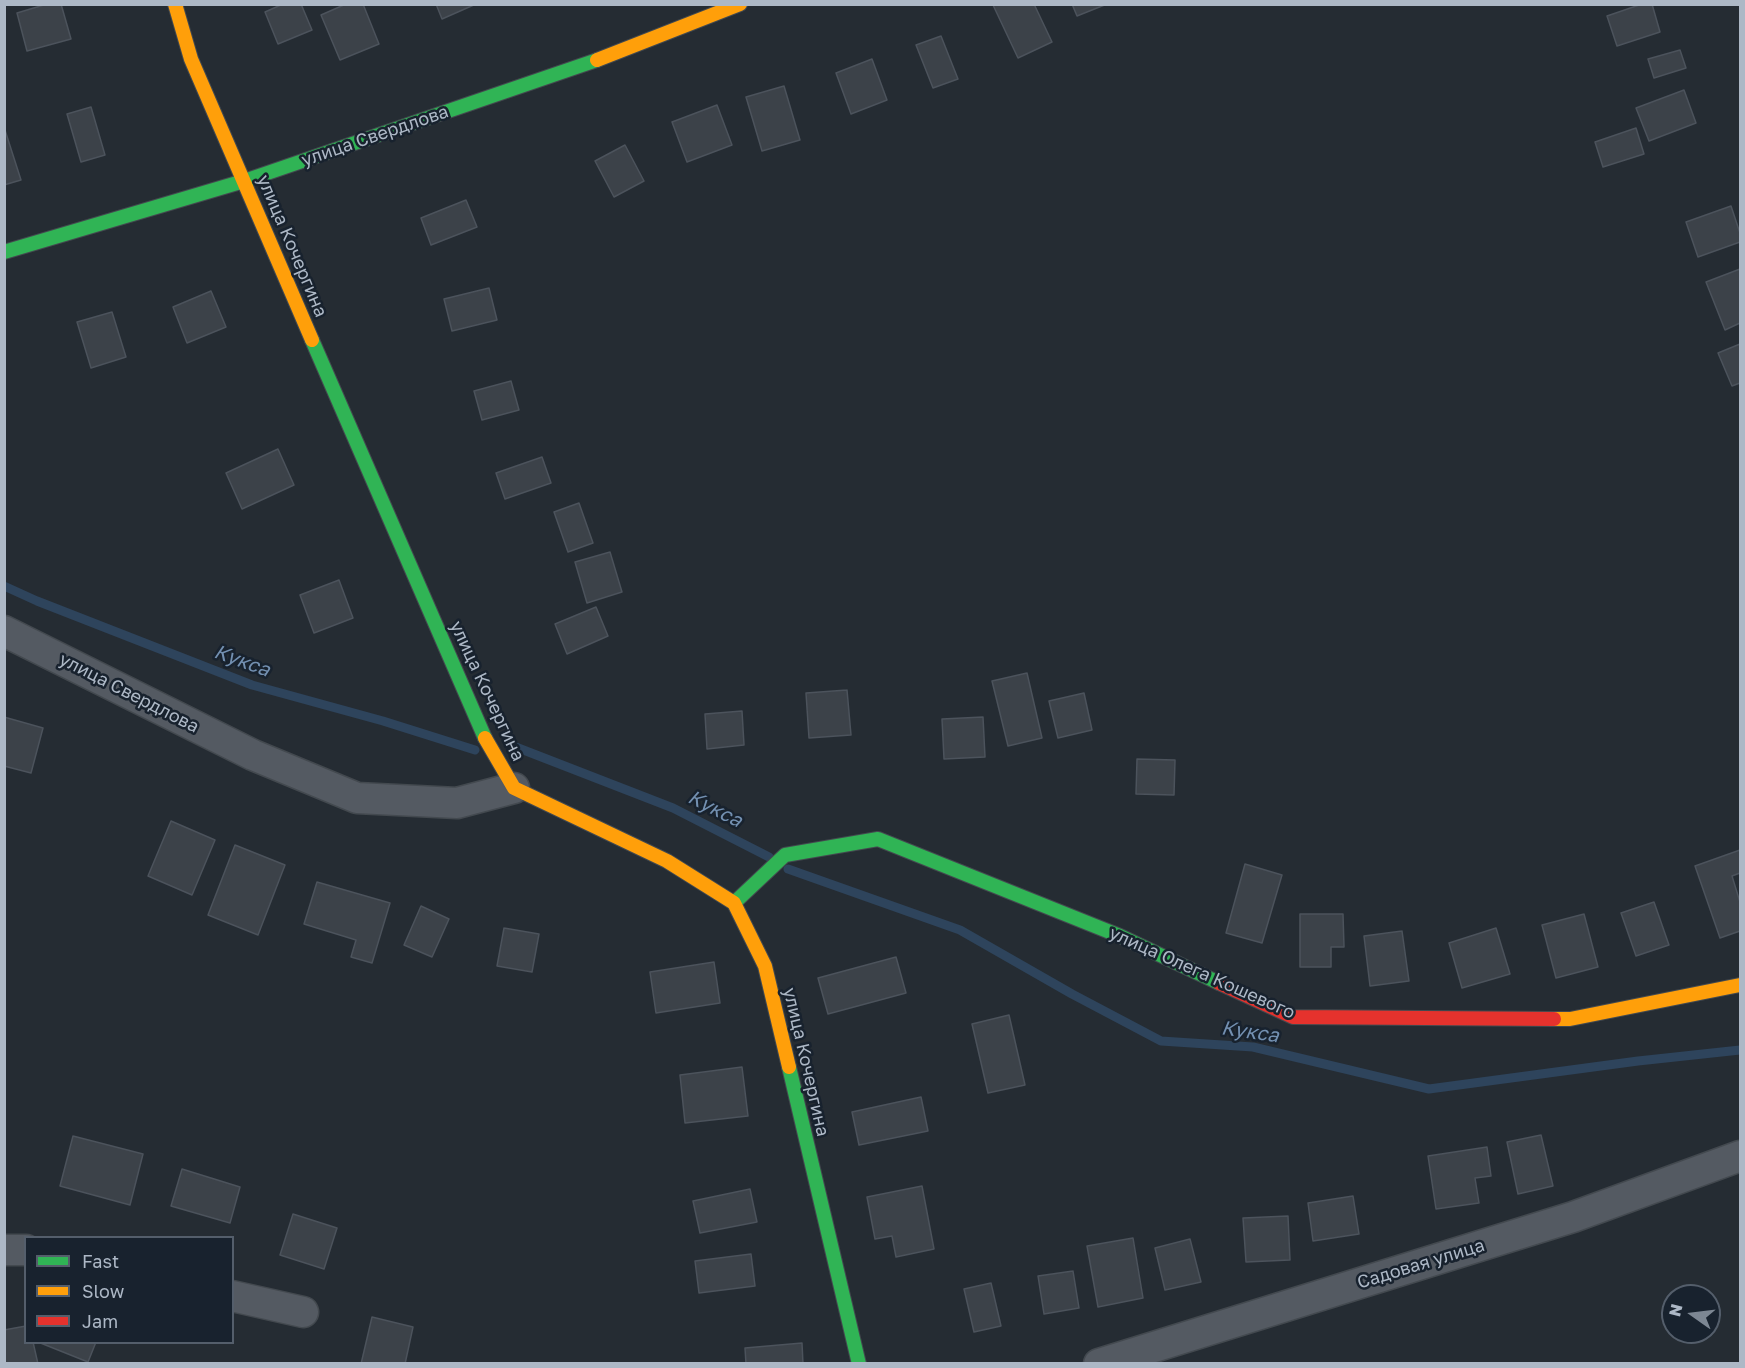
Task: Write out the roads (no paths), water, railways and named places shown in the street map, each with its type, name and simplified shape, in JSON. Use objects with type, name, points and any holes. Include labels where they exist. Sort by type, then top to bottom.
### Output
[{"type":"street","name":"улица Кочергина","points":[[175,4],[191,59],[488,746],[514,788],[667,861],[734,903],[765,966],[859,1364]]},
{"type":"street","name":"улица Свердлова","points":[[4,252],[244,181],[600,59],[740,4]]},
{"type":"street","name":"улица Свердлова","points":[[4,631],[253,755],[357,798],[457,803],[514,788]]},
{"type":"street","name":"улица Олега Кошевого","points":[[734,903],[785,855],[878,839],[1120,936],[1293,1017],[1570,1019],[1740,985]]},
{"type":"street","name":"Садовая улица","points":[[1099,1364],[1573,1217],[1740,1156]]},
{"type":"street","points":[[4,1250],[24,1250]]},
{"type":"street","points":[[234,1296],[303,1312]]},
{"type":"waterway","name":"Кукса","points":[[4,586],[252,685],[383,721],[475,750]]},
{"type":"waterway","name":"Кукса","points":[[508,744],[673,808],[769,857]]},
{"type":"waterway","name":"Кукса","points":[[788,869],[960,930],[1072,994],[1161,1041],[1253,1047],[1429,1089],[1740,1050]]}]
